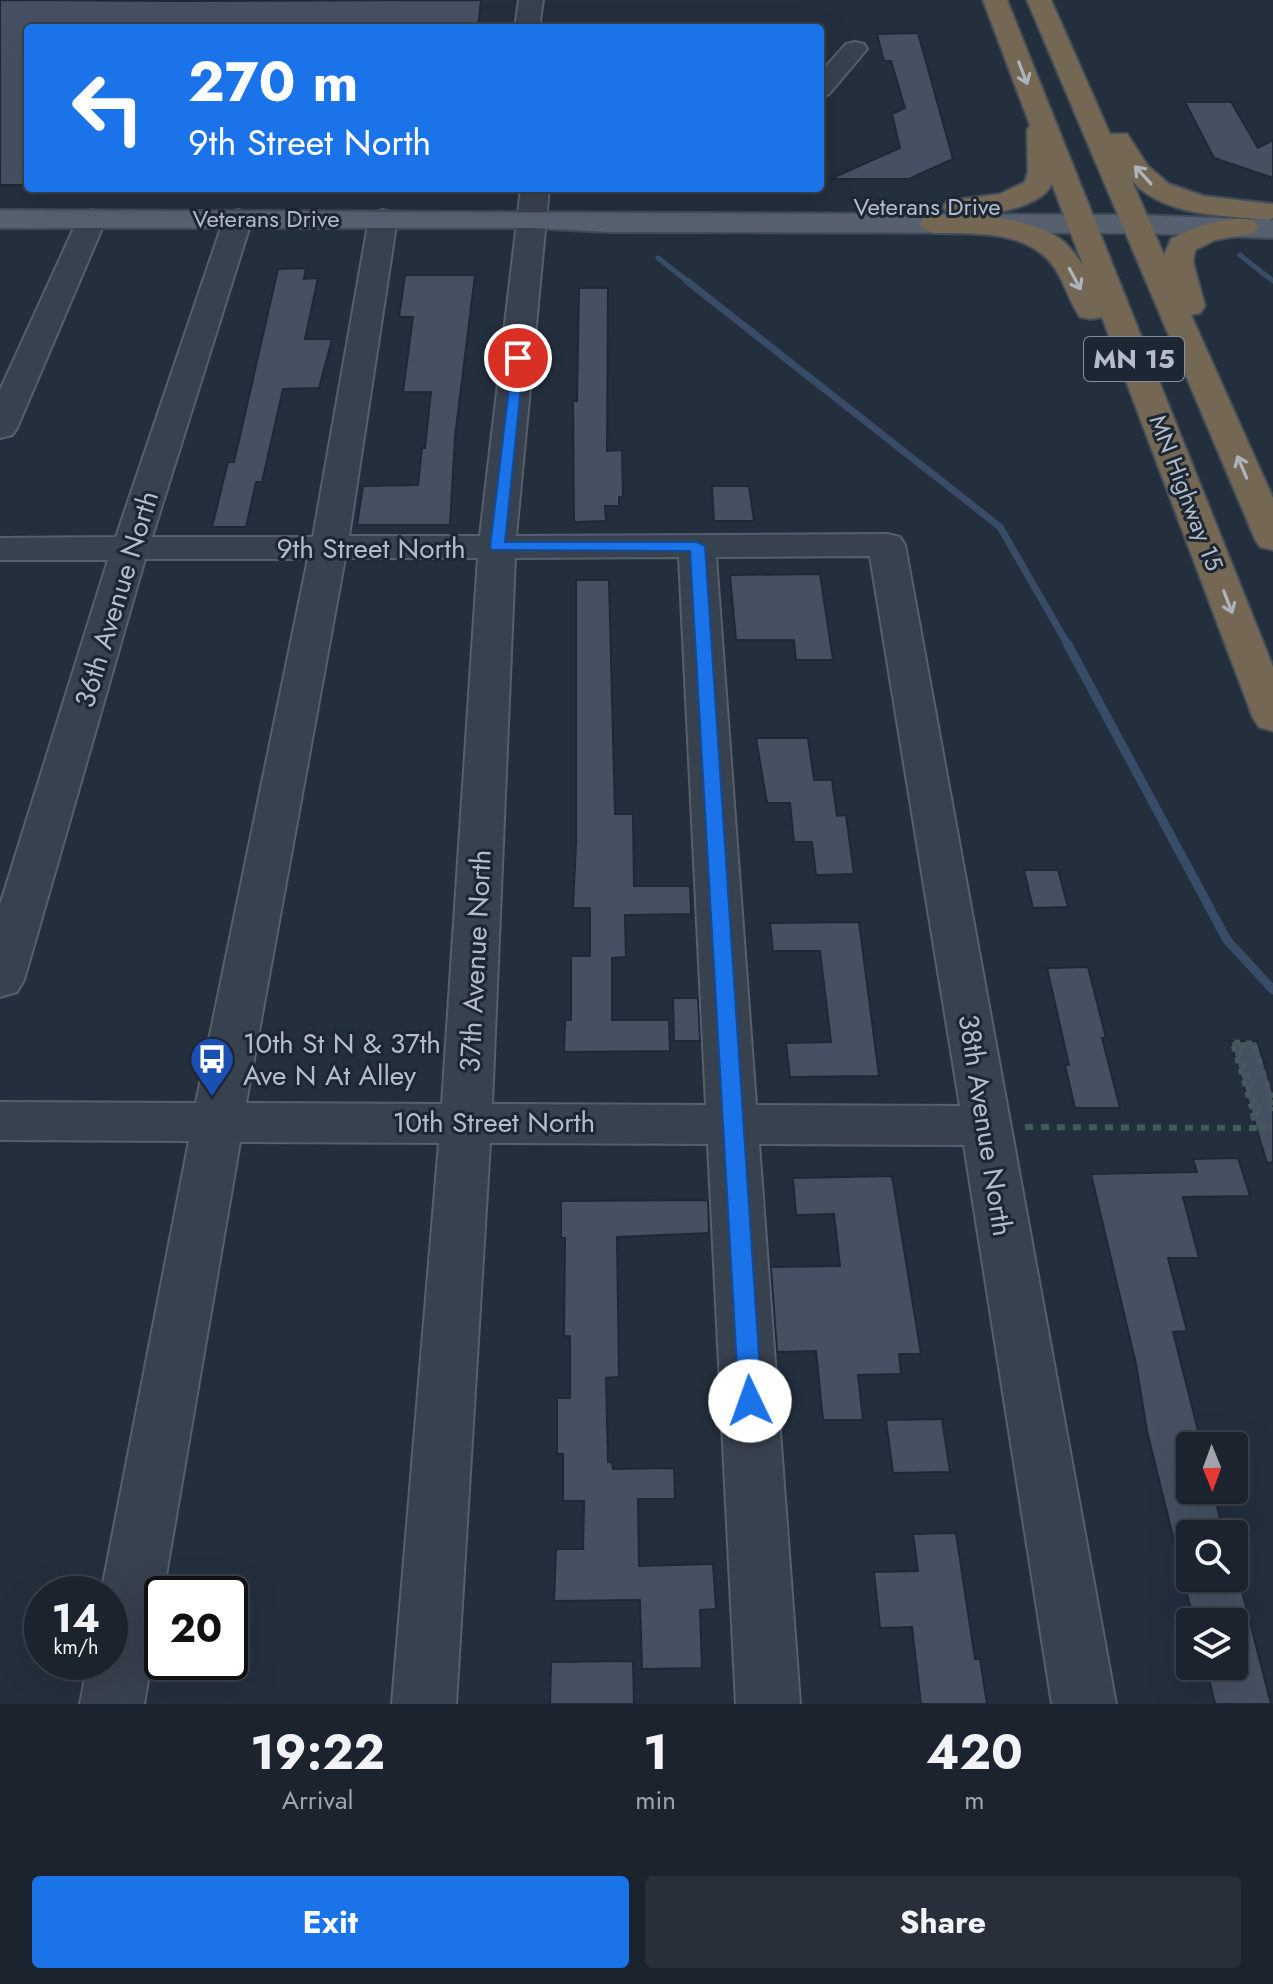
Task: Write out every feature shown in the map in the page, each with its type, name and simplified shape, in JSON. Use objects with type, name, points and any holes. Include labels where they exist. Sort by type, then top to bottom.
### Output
[{"type":"highway","name":"MN Highway 15","points":[[995,0],[1273,718]]},
{"type":"highway","name":"MN 15","points":[[1039,0],[1273,539]]},
{"type":"highway","points":[[1070,71],[1138,171],[1153,186],[1169,195],[1265,220]]},
{"type":"highway","points":[[944,216],[1006,202],[1037,187],[1042,172],[1038,111]]},
{"type":"highway","points":[[944,216],[1014,230],[1052,247],[1065,261],[1168,446]]},
{"type":"highway","points":[[1218,412],[1177,254],[1181,245],[1192,238],[1265,220]]},
{"type":"main road","name":"Veterans Drive","points":[[0,219],[383,219],[534,204],[625,223],[944,216],[1265,220]]},
{"type":"street","points":[[528,24],[531,0]]},
{"type":"street","points":[[824,84],[855,49]]},
{"type":"street","name":"37th Avenue North","points":[[424,1704],[466,1122],[497,547],[534,204]]},
{"type":"street","points":[[0,428],[92,219]]},
{"type":"street","name":"36th Avenue North","points":[[0,980],[130,549],[238,219]]},
{"type":"street","points":[[112,1704],[218,1120],[329,548],[383,219]]},
{"type":"street","name":"9th Street North","points":[[0,549],[887,545]]},
{"type":"street","name":"38th Avenue North","points":[[887,545],[1084,1704]]},
{"type":"street","points":[[697,546],[768,1704]]},
{"type":"street","name":"10th Street North","points":[[0,1121],[988,1126]]},
{"type":"path","points":[[988,1126],[1257,1128],[1232,1042],[1254,1043],[1273,1102]]},
{"type":"path","points":[[1273,1111],[1253,1047],[1238,1047],[1263,1128],[1273,1128]]},
{"type":"building","points":[[0,0],[481,0],[478,24],[24,24],[24,185],[0,185]]},
{"type":"building","points":[[918,33],[953,159],[909,179],[830,179],[900,148],[892,114],[905,108],[891,61],[884,61],[877,34]]},
{"type":"building","points":[[1185,102],[1231,102],[1258,148],[1273,140],[1273,178],[1214,158]]},
{"type":"building","points":[[306,268],[304,279],[318,278],[305,339],[332,339],[319,388],[283,389],[262,482],[256,482],[246,527],[212,527],[228,462],[234,462],[278,269]]},
{"type":"building","points":[[405,275],[475,275],[455,437],[450,525],[357,525],[363,486],[418,485],[431,392],[403,392],[413,317],[399,317]]},
{"type":"building","points":[[579,288],[608,288],[607,451],[622,450],[623,497],[619,497],[619,506],[605,506],[606,521],[574,522],[573,401],[577,401]]},
{"type":"building","points":[[712,486],[749,486],[754,521],[714,521]]},
{"type":"building","points":[[820,574],[833,660],[796,660],[794,640],[736,640],[730,575]]},
{"type":"building","points":[[576,580],[609,580],[615,814],[633,814],[634,886],[690,886],[691,914],[625,915],[626,957],[612,958],[612,1020],[669,1020],[670,1051],[564,1052],[565,1020],[571,1020],[571,956],[590,956],[590,908],[573,908],[576,844]]},
{"type":"building","points":[[756,738],[808,738],[814,780],[832,780],[837,816],[846,815],[854,874],[816,875],[812,842],[794,842],[790,803],[767,803]]},
{"type":"building","points":[[1024,870],[1058,870],[1068,907],[1033,908]]},
{"type":"building","points":[[859,922],[879,1076],[790,1077],[786,1043],[831,1042],[820,951],[773,951],[770,923]]},
{"type":"building","points":[[1088,967],[1120,1108],[1075,1108],[1065,1065],[1069,1065],[1047,968]]},
{"type":"building","points":[[673,998],[698,998],[700,1041],[674,1041]]},
{"type":"building","points":[[1230,1041],[1257,1041],[1273,1093],[1273,1162],[1267,1163]]},
{"type":"building","points":[[1238,1158],[1250,1196],[1183,1197],[1199,1258],[1168,1258],[1187,1331],[1173,1332],[1198,1432],[1176,1432],[1176,1504],[1216,1504],[1220,1520],[1176,1520],[1176,1549],[1091,1174],[1197,1172],[1193,1159]]},
{"type":"building","points":[[892,1176],[921,1354],[899,1354],[901,1374],[858,1375],[863,1420],[823,1420],[816,1351],[777,1352],[771,1267],[840,1266],[834,1214],[796,1215],[793,1178]]},
{"type":"building","points":[[708,1200],[709,1233],[617,1237],[619,1377],[606,1378],[608,1462],[612,1462],[613,1469],[674,1468],[675,1499],[638,1499],[639,1566],[713,1564],[716,1609],[700,1610],[702,1668],[642,1669],[640,1600],[554,1601],[556,1549],[583,1549],[584,1501],[563,1501],[563,1454],[557,1454],[557,1398],[570,1398],[570,1336],[564,1336],[565,1238],[561,1238],[561,1201]]},
{"type":"building","points":[[942,1419],[950,1472],[893,1473],[886,1420]]},
{"type":"building","points":[[956,1533],[975,1659],[980,1659],[987,1704],[921,1704],[912,1627],[880,1628],[874,1572],[918,1571],[913,1534]]},
{"type":"building","points":[[1187,1592],[1242,1592],[1246,1608],[1191,1608]]},
{"type":"building","points":[[1248,1615],[1271,1704],[1215,1704],[1209,1680],[1248,1680]]},
{"type":"building","points":[[633,1661],[634,1704],[550,1704],[551,1662]]},
{"type":"waterway","points":[[1240,255],[1273,281]]},
{"type":"waterway","points":[[658,258],[690,283]]},
{"type":"waterway","points":[[687,281],[1000,527],[1068,645]]},
{"type":"waterway","points":[[1067,643],[1227,940],[1273,990]]},
{"type":"place","name":"10th St N & 37th Ave N At Alley","points":[[212,1098]]},
{"type":"route","points":[[518,358],[497,547],[697,546],[750,1401]]}]
